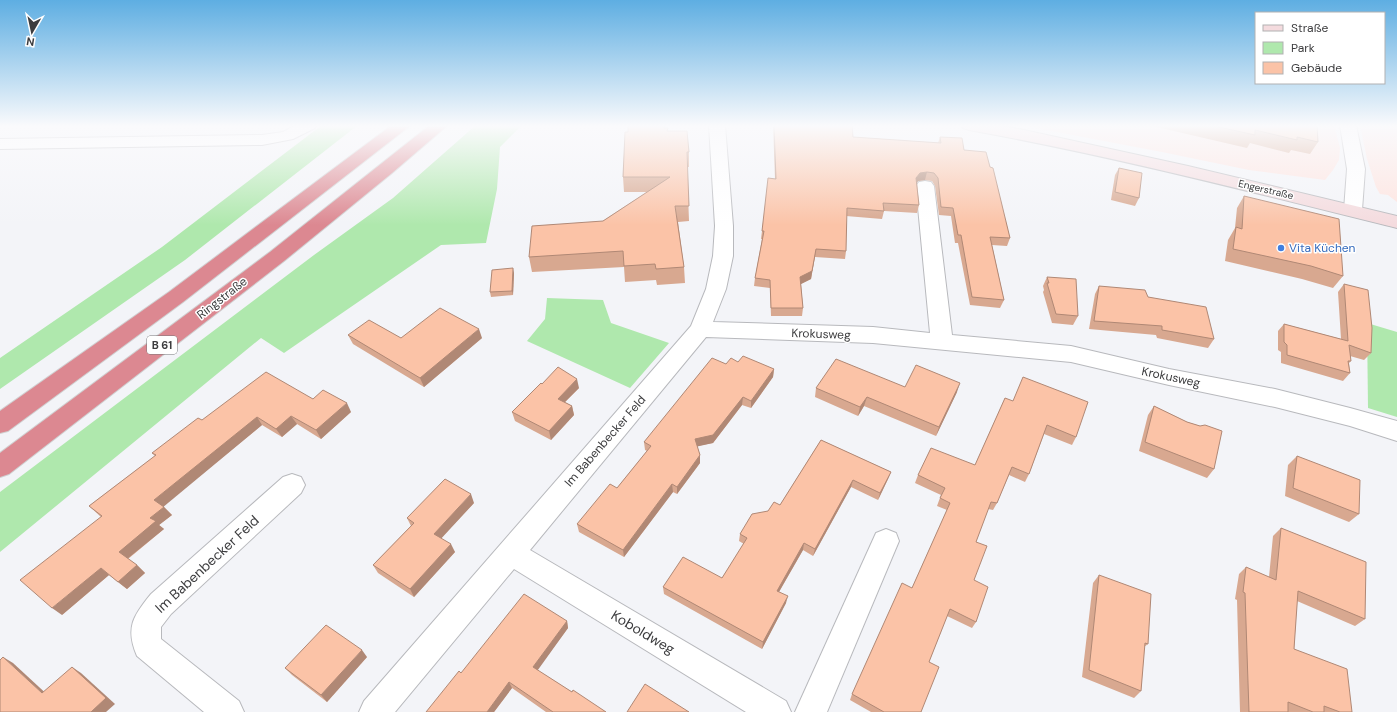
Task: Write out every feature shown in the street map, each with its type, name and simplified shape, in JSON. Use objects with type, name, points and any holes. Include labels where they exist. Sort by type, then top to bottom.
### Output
[{"type":"highway","name":"B 61","points":[[0,424],[176,297],[358,158]]},
{"type":"highway","name":"Ringstraße","points":[[0,467],[107,387],[316,226],[399,158]]},
{"type":"main road","name":"Engerstraße","points":[[1129,158],[1353,210],[1397,222]]},
{"type":"street","name":"Im Babenbecker Feld","points":[[375,712],[511,553],[564,488],[683,351],[700,329],[716,290],[723,256],[724,226],[719,158]]},
{"type":"street","points":[[1353,210],[1356,169],[1354,158]]},
{"type":"street","points":[[925,186],[942,342]]},
{"type":"street","name":"Krokusweg","points":[[700,329],[873,335],[1071,354],[1168,377],[1275,398],[1350,417],[1397,431]]},
{"type":"street","name":"Im Babenbecker Feld","points":[[228,712],[147,646],[146,623],[162,604],[292,485]]},
{"type":"street","points":[[811,712],[886,541]]},
{"type":"street","name":"Koboldweg","points":[[511,553],[775,712]]},
{"type":"shaded area","points":[[1192,158],[1339,158],[1333,170],[1325,180],[1249,170]]},
{"type":"shaded area","points":[[1397,158],[1397,202],[1388,195],[1380,194],[1376,187],[1367,159]]},
{"type":"green space","points":[[278,158],[315,158],[185,260],[0,389],[0,358],[162,247]]},
{"type":"green space","points":[[438,158],[499,158],[497,189],[486,243],[441,245],[284,353],[261,338],[0,552],[0,492],[314,255],[393,198]]},
{"type":"green space","points":[[547,298],[603,300],[611,323],[669,343],[630,388],[527,341],[545,319]]},
{"type":"green space","points":[[1367,323],[1397,332],[1397,417],[1368,408]]},
{"type":"building","points":[[624,158],[687,158],[689,206],[675,206],[684,267],[656,269],[655,264],[624,266],[623,251],[529,257],[532,226],[603,221],[670,177],[623,177]]},
{"type":"building","points":[[775,158],[988,158],[990,167],[993,168],[1010,238],[990,237],[1004,300],[972,297],[961,235],[958,235],[953,208],[941,207],[938,178],[934,173],[927,172],[920,173],[916,178],[919,205],[883,203],[884,211],[847,208],[846,251],[816,249],[812,271],[800,277],[803,308],[771,308],[770,280],[755,278],[764,231],[762,231],[768,178],[776,179]]},
{"type":"building","points":[[1119,168],[1142,173],[1139,198],[1115,192]]},
{"type":"building","name":"Vita Küchen","points":[[1244,196],[1339,219],[1343,276],[1311,266],[1233,249],[1236,227],[1242,229]]},
{"type":"building","points":[[513,268],[512,291],[490,292],[492,270]]},
{"type":"building","points":[[1047,277],[1076,279],[1078,316],[1056,314],[1047,283],[1049,283]]},
{"type":"building","points":[[1344,284],[1368,290],[1372,328],[1371,353],[1349,345],[1351,361],[1348,361],[1350,373],[1287,355],[1287,345],[1284,342],[1284,324],[1348,341]]},
{"type":"building","points":[[1099,286],[1145,290],[1148,297],[1206,307],[1214,339],[1162,330],[1162,326],[1094,321]]},
{"type":"building","points":[[440,308],[479,329],[420,378],[348,335],[369,320],[401,338]]},
{"type":"building","points":[[743,356],[774,369],[751,401],[743,397],[713,435],[695,439],[700,455],[677,487],[672,484],[623,550],[577,524],[610,484],[617,488],[651,446],[644,442],[712,358],[726,364],[731,358],[738,362]]},
{"type":"building","points":[[836,359],[905,387],[916,365],[960,383],[939,427],[867,397],[860,407],[816,388]]},
{"type":"building","points":[[558,367],[577,379],[558,399],[572,406],[549,431],[512,412]]},
{"type":"building","points":[[266,372],[313,399],[323,390],[347,403],[316,430],[291,416],[276,429],[257,417],[154,500],[164,507],[150,518],[156,521],[119,552],[137,565],[118,582],[101,568],[52,608],[20,580],[102,516],[89,506],[156,455],[152,453],[198,418],[202,420]]},
{"type":"building","points":[[1023,377],[1088,402],[1076,437],[1047,425],[1029,474],[1012,467],[997,503],[991,502],[976,542],[987,546],[974,580],[988,587],[976,622],[950,609],[929,662],[939,667],[921,712],[884,712],[852,694],[902,583],[912,588],[950,503],[940,498],[945,488],[918,475],[931,448],[975,465],[1005,398],[1013,401]]},
{"type":"building","points":[[1154,406],[1187,422],[1200,426],[1205,425],[1222,431],[1214,469],[1145,442]]},
{"type":"building","points":[[821,440],[891,472],[880,493],[853,480],[815,549],[804,543],[777,591],[788,596],[763,642],[663,587],[683,557],[722,578],[747,538],[740,534],[752,514],[768,511],[774,502],[780,505]]},
{"type":"building","points":[[1297,456],[1360,480],[1359,514],[1293,488]]},
{"type":"building","points":[[445,479],[471,494],[434,534],[451,544],[410,589],[373,565],[414,523],[407,518]]},
{"type":"building","points":[[1281,528],[1366,562],[1365,619],[1298,591],[1294,649],[1347,669],[1352,712],[1340,712],[1324,706],[1324,712],[1313,712],[1288,702],[1288,712],[1249,712],[1245,593],[1243,592],[1246,567],[1276,580]]},
{"type":"building","points":[[1099,575],[1151,594],[1148,644],[1145,643],[1141,691],[1089,670]]},
{"type":"building","points":[[524,594],[567,621],[533,667],[572,692],[573,690],[606,712],[553,712],[509,682],[487,712],[426,712],[459,671],[461,673]]},
{"type":"building","points":[[326,625],[362,650],[321,695],[285,668]]},
{"type":"building","points":[[3,657],[42,693],[72,667],[106,698],[91,712],[0,712],[0,660]]},
{"type":"building","points":[[645,684],[689,712],[627,712]]},
{"type":"place","name":"Vita Küchen","points":[[1281,248]]}]
